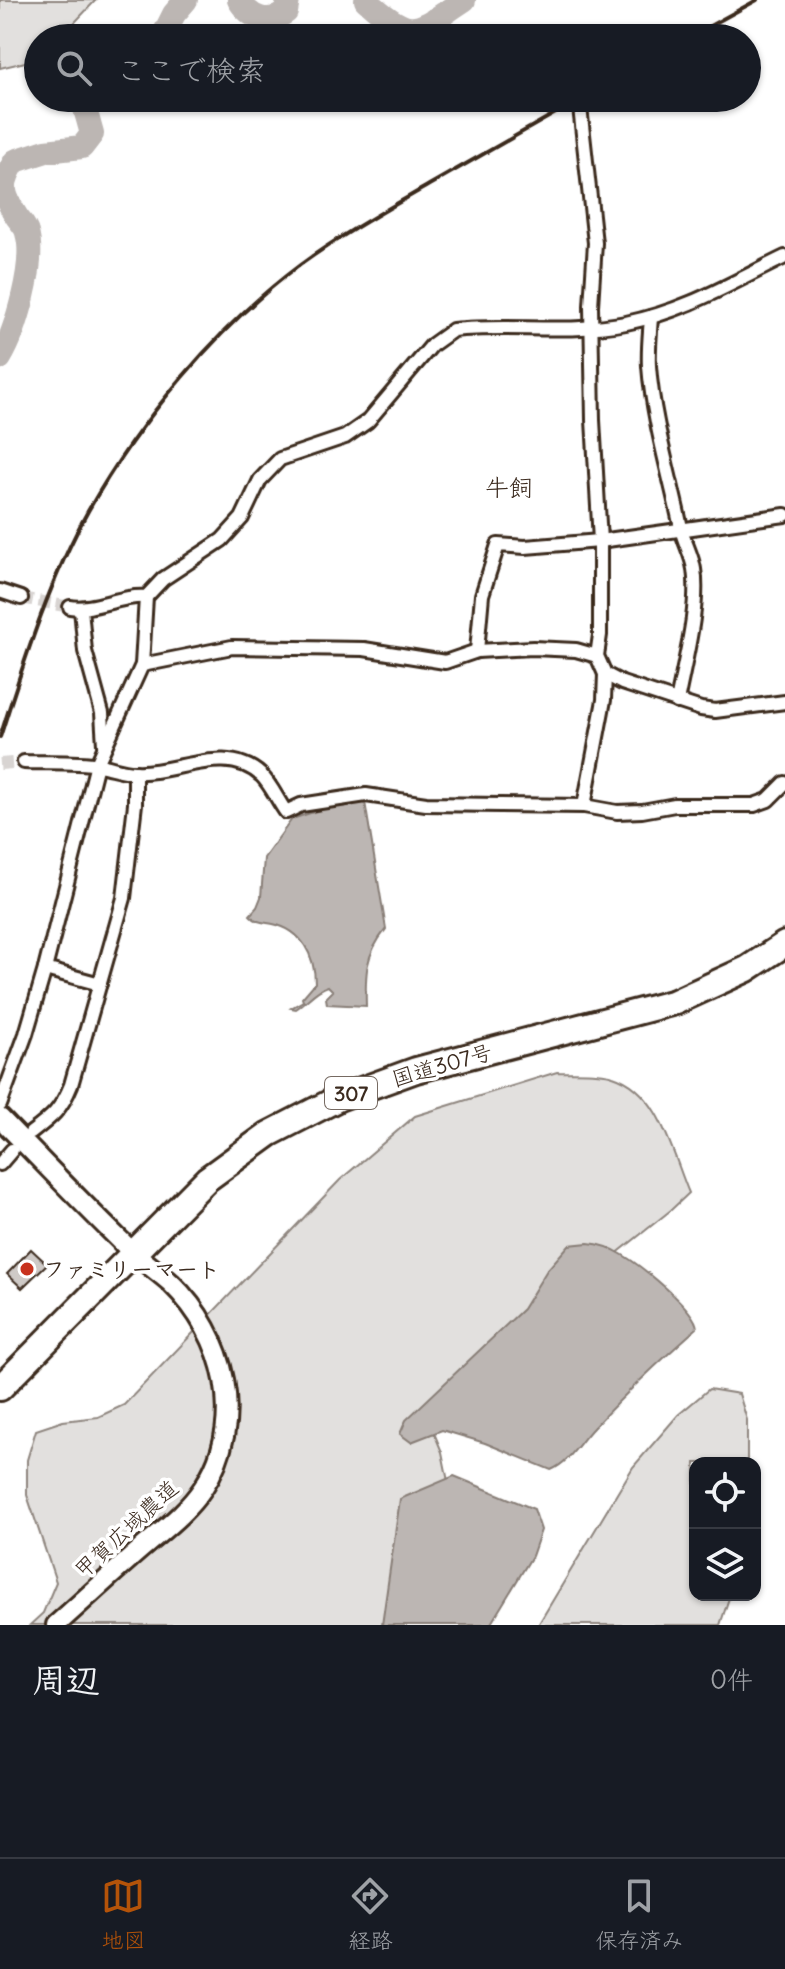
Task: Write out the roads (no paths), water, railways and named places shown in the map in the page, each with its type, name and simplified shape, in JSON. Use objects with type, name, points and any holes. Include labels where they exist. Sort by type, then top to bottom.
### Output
[{"type":"highway","name":"国道307号","points":[[0,1388],[207,1179],[269,1134],[339,1098],[416,1070],[675,1002],[747,969],[785,944]]},
{"type":"street","points":[[581,112],[594,226],[593,420],[600,541],[600,635],[597,656],[605,674],[604,700],[584,806]]},
{"type":"street","points":[[0,1105],[45,969],[97,764],[142,665],[146,597],[163,579],[222,540],[242,518],[260,480],[280,459],[345,437],[368,421],[432,345],[453,330],[623,324],[709,297],[785,257]]},
{"type":"street","points":[[651,317],[649,365],[667,470],[694,567],[690,634],[677,702]]},
{"type":"street","points":[[477,651],[482,595],[498,545],[525,547],[600,541],[785,515]]},
{"type":"street","points":[[0,591],[21,598]]},
{"type":"street","points":[[104,748],[102,713],[76,608],[131,596],[146,597]]},
{"type":"street","points":[[142,665],[232,647],[364,649],[445,662],[477,651],[533,648],[576,650],[597,656]]},
{"type":"street","points":[[605,674],[677,702],[715,711],[785,702]]},
{"type":"street","points":[[24,762],[97,764],[135,772],[231,761],[262,776],[286,812],[301,805],[366,795],[426,804],[584,806],[617,812],[675,805],[754,805],[768,800],[785,783]]},
{"type":"street","points":[[31,1133],[52,1118],[63,1105],[71,1085],[124,898],[135,804],[135,772]]},
{"type":"street","points":[[45,969],[100,984]]},
{"type":"street","name":"甲賀広域農道","points":[[0,1118],[133,1254],[170,1283],[196,1312],[223,1368],[227,1402],[223,1444],[205,1486],[183,1513],[56,1625]]},
{"type":"street","points":[[0,1164],[12,1150]]},
{"type":"waterway","points":[[169,24],[186,0]]},
{"type":"waterway","points":[[239,0],[248,11],[266,19],[286,12],[288,0]]},
{"type":"waterway","points":[[366,0],[398,24]]},
{"type":"waterway","points":[[426,24],[464,0]]},
{"type":"waterway","points":[[0,358],[18,315],[29,262],[26,231],[6,195],[7,176],[15,161],[46,151],[82,147],[92,134],[86,112]]},
{"type":"tunnel","points":[[21,598],[70,607]]},
{"type":"tunnel","points":[[0,764],[24,762]]},
{"type":"railway","points":[[713,24],[757,0]]},
{"type":"railway","points":[[0,737],[49,593],[88,511],[131,443],[210,346],[269,290],[331,243],[557,112]]},
{"type":"place","name":"ファミリーマート","points":[[27,1269]]},
{"type":"district","name":"牛飼","points":[[509,487]]}]
